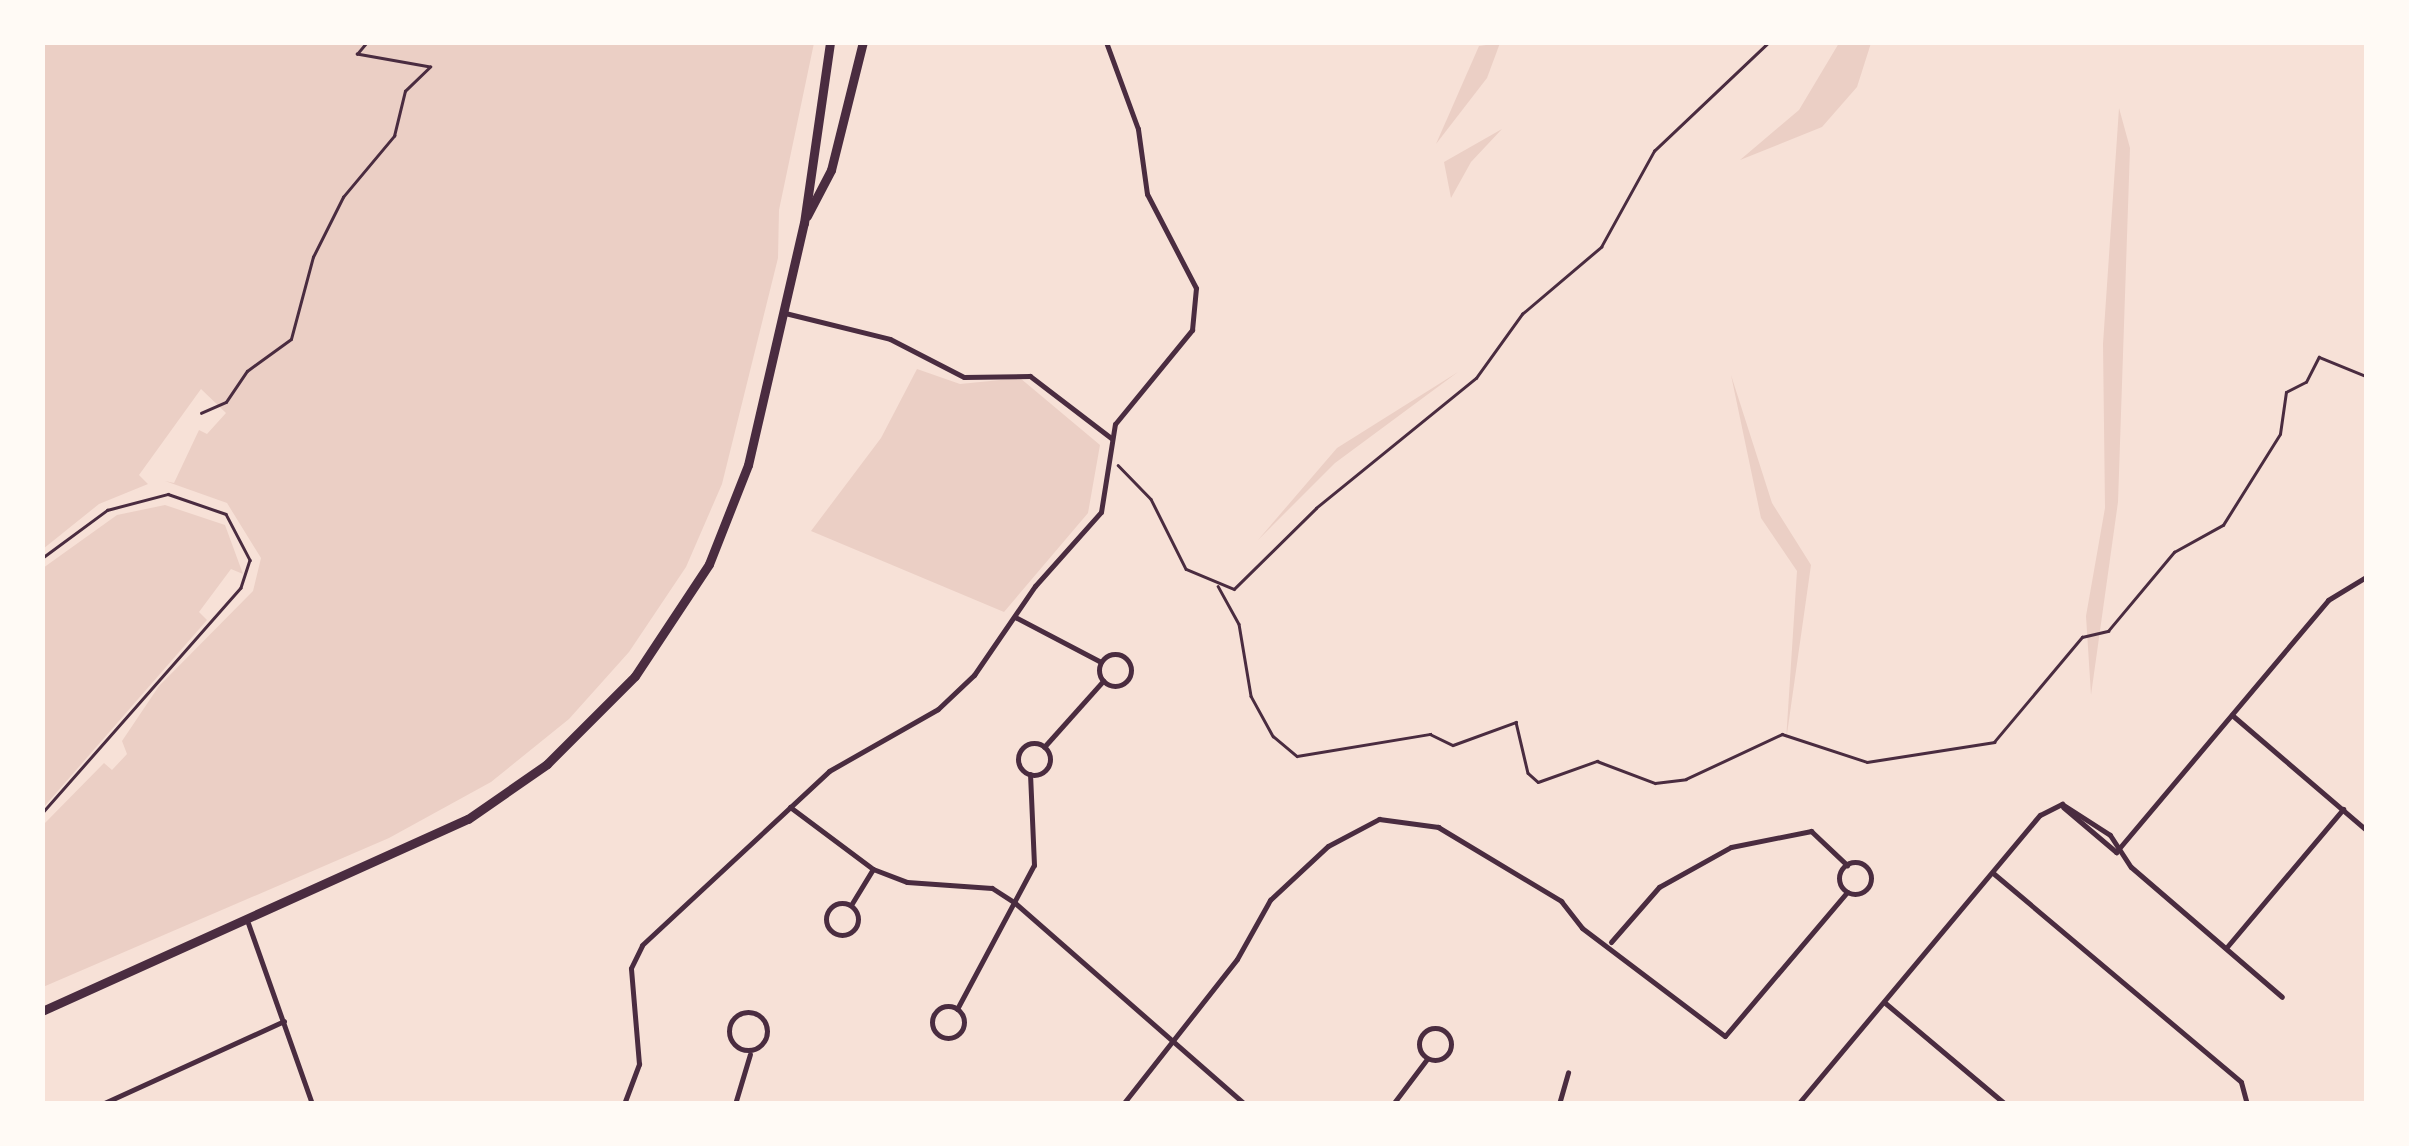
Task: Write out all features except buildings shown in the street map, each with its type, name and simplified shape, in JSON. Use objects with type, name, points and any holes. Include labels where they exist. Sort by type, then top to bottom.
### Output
[{"type":"main road","points":[[42,1011],[248,923],[488,808],[562,752],[636,676],[729,522],[786,313],[804,223],[830,42]]},
{"type":"main road","points":[[804,223],[831,170],[862,42]]},
{"type":"street","points":[[624,1104],[639,1064],[631,968],[642,945],[829,771],[956,694],[1102,512],[1111,438],[1192,330],[1196,288],[1146,194],[1138,129],[1106,42]]},
{"type":"street","points":[[786,313],[890,338],[964,377],[1030,376],[1111,438]]},
{"type":"street","points":[[2116,852],[2328,600],[2366,578]]},
{"type":"street","points":[[1015,618],[1101,662],[1119,655],[1130,666],[1123,684],[1103,680]]},
{"type":"street","points":[[957,1009],[935,1014],[941,1036],[963,1028],[957,1009],[1034,865],[1030,774],[1019,754],[1044,747],[1103,680],[1101,662]]},
{"type":"street","points":[[2232,715],[2366,830]]},
{"type":"street","points":[[1030,774],[1048,767],[1044,747]]},
{"type":"street","points":[[2062,804],[2110,836],[2116,852]]},
{"type":"street","points":[[2062,804],[2282,997]]},
{"type":"street","points":[[1798,1104],[2040,815],[2062,804]]},
{"type":"street","points":[[790,807],[873,869],[906,882],[992,888],[1016,903],[1176,1038],[1245,1104]]},
{"type":"street","points":[[2226,948],[2343,809]]},
{"type":"street","points":[[1123,1104],[1295,874],[1355,828],[1396,818],[1438,827],[1611,942],[1726,1036],[1847,892],[1864,891],[1870,876],[1846,864],[1811,831],[1731,847],[1659,887],[1611,942]]},
{"type":"street","points":[[1846,864],[1839,880],[1847,892]]},
{"type":"street","points":[[851,906],[857,924],[835,933],[829,910],[851,906],[873,869]]},
{"type":"street","points":[[1993,874],[2249,1094],[2246,1104]]},
{"type":"street","points":[[248,923],[312,1104]]},
{"type":"street","points":[[1884,1002],[2005,1104]]},
{"type":"street","points":[[735,1104],[750,1053],[765,1036],[756,1014],[740,1010],[731,1027],[750,1053]]},
{"type":"street","points":[[79,1104],[102,1104],[284,1021]]},
{"type":"street","points":[[1392,1104],[1428,1058],[1450,1050],[1444,1031],[1422,1036],[1428,1058]]},
{"type":"street","points":[[1559,1104],[1568,1072]]},
{"type":"lane","points":[[42,558],[107,510],[168,494],[226,514],[250,560],[241,588],[42,814]]},
{"type":"path","points":[[201,414],[226,402],[247,371],[291,339],[326,230],[394,136],[405,90],[430,67],[357,54],[367,42]]},
{"type":"path","points":[[1107,460],[1151,500],[1186,569],[1218,586],[1234,589],[1316,508],[1476,378],[1522,314],[1601,247],[1654,151],[1769,42]]},
{"type":"path","points":[[1218,586],[1239,624],[1251,696],[1273,736],[1297,756],[1430,734],[1454,745],[1516,722],[1528,774],[1538,782],[1597,761],[1654,783],[1686,778],[1782,734],[1867,762],[1994,742],[2082,637],[2108,631],[2174,552],[2224,525],[2280,434],[2286,392],[2306,382],[2319,356],[2366,376]]},
{"type":"shaded area","points":[[43,43],[814,43],[779,210],[778,258],[722,484],[686,567],[629,652],[569,719],[491,782],[389,838],[43,987],[43,825],[104,763],[112,770],[127,754],[122,741],[159,686],[253,591],[261,558],[227,503],[165,481],[174,483],[199,430],[207,434],[226,413],[201,389],[139,475],[148,484],[99,504],[43,549]]},
{"type":"shaded area","points":[[1500,43],[1487,78],[1436,144],[1479,46]]},
{"type":"shaded area","points":[[1839,43],[1871,43],[1857,87],[1822,127],[1740,160],[1799,110]]},
{"type":"shaded area","points":[[2119,108],[2130,148],[2118,502],[2091,695],[2086,616],[2105,508],[2103,344]]},
{"type":"shaded area","points":[[1502,129],[1471,162],[1451,198],[1444,162]]},
{"type":"shaded area","points":[[917,369],[960,384],[1020,378],[1100,445],[1088,513],[1004,612],[811,531],[881,438]]},
{"type":"shaded area","points":[[1458,372],[1335,463],[1258,540],[1337,448]]},
{"type":"shaded area","points":[[1731,375],[1772,503],[1811,565],[1786,741],[1797,571],[1761,518]]},
{"type":"shaded area","points":[[165,505],[225,525],[243,574],[231,569],[199,612],[207,620],[43,808],[43,568],[117,515]]}]
